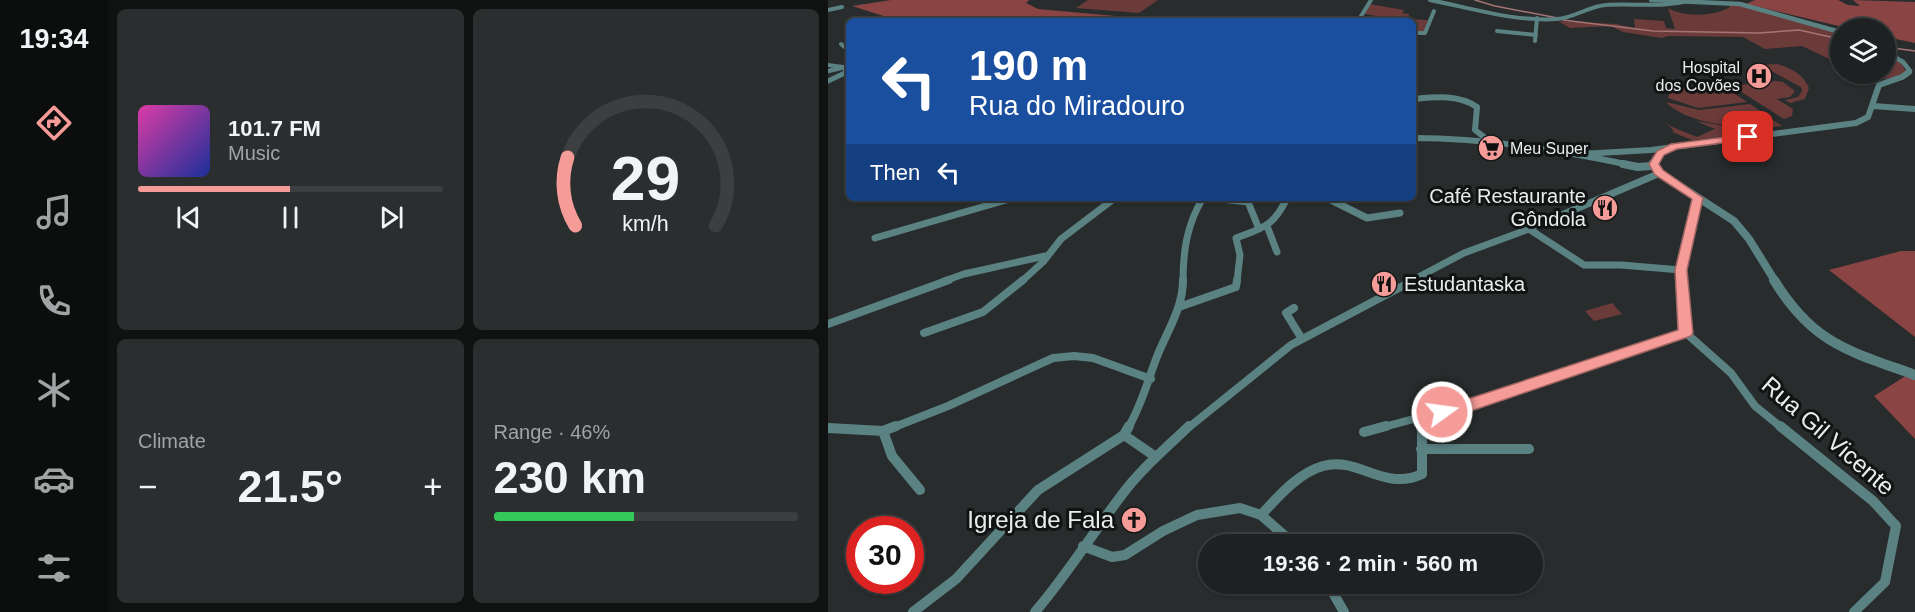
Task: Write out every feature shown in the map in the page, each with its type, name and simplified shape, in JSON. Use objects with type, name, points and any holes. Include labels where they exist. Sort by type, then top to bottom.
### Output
[{"type":"street","points":[[828,10],[842,7],[834,0]]},
{"type":"street","points":[[1360,18],[1371,0]]},
{"type":"street","points":[[1430,0],[1554,19],[1571,17],[1603,5],[1661,7],[1689,0],[1740,4],[1830,29]]},
{"type":"street","points":[[1651,0],[1677,2]]},
{"type":"street","points":[[1740,4],[1747,0]]},
{"type":"street","points":[[1416,33],[1425,33],[1434,11]]},
{"type":"street","points":[[1535,41],[1536,18]]},
{"type":"street","points":[[1497,31],[1536,35]]},
{"type":"street","points":[[841,44],[846,48]]},
{"type":"street","points":[[1896,58],[1910,71],[1896,79]]},
{"type":"street","points":[[828,65],[845,65]]},
{"type":"street","points":[[828,71],[845,65]]},
{"type":"street","points":[[828,81],[846,72]]},
{"type":"street","points":[[1868,117],[1879,85],[1882,84]]},
{"type":"street","points":[[1416,99],[1455,98],[1469,101],[1477,106],[1475,130],[1479,135],[1489,139]]},
{"type":"street","points":[[1873,105],[1915,109]]},
{"type":"street","points":[[1873,105],[1893,109]]},
{"type":"street","points":[[1581,154],[1675,147],[1836,126],[1855,123],[1893,109],[1904,108]]},
{"type":"street","points":[[1461,137],[1475,130]]},
{"type":"street","points":[[1416,138],[1489,139],[1581,154],[1660,173],[1740,227],[1796,313],[1811,327],[1827,339],[1861,356],[1915,375]]},
{"type":"street","points":[[1638,167],[1649,167],[1655,160],[1675,147]]},
{"type":"street","points":[[1644,150],[1655,160],[1660,173]]},
{"type":"street","points":[[1615,153],[1611,158],[1617,163]]},
{"type":"street","points":[[1035,612],[1059,584],[1083,546],[1122,494],[1156,457],[1196,420],[1258,370],[1302,339],[1464,253],[1529,229],[1660,173]]},
{"type":"street","points":[[1364,432],[1474,404],[1686,333],[1681,270],[1698,198]]},
{"type":"street","points":[[875,238],[1003,201]]},
{"type":"street","points":[[924,333],[983,312],[1043,262],[1045,256],[1076,226],[1111,201]]},
{"type":"street","points":[[913,612],[956,579],[1038,490],[1124,435],[1137,412],[1159,352],[1179,307],[1188,230],[1201,201]]},
{"type":"street","points":[[1248,201],[1277,252]]},
{"type":"street","points":[[1179,307],[1236,287],[1240,255],[1236,238],[1263,227],[1279,216],[1286,201]]},
{"type":"street","points":[[1333,201],[1367,218],[1400,213]]},
{"type":"street","points":[[1529,229],[1584,265],[1621,265],[1681,270]]},
{"type":"street","points":[[828,324],[964,274],[1045,256]]},
{"type":"street","points":[[1294,308],[1286,313],[1302,339]]},
{"type":"street","name":"Rua Gil Vicente","points":[[1686,333],[1731,374],[1755,406],[1873,501],[1896,526],[1885,582],[1854,612]]},
{"type":"street","points":[[828,428],[883,432],[948,406],[1053,358],[1074,356],[1093,358],[1150,379]]},
{"type":"street","points":[[1261,515],[1288,486],[1323,466],[1347,465],[1383,479],[1416,479],[1422,474],[1424,459],[1419,430],[1425,416]]},
{"type":"street","points":[[883,432],[892,459],[920,490]]},
{"type":"street","points":[[1124,435],[1156,457]]},
{"type":"street","points":[[1421,449],[1529,449]]},
{"type":"street","points":[[1083,546],[1112,557],[1125,555],[1163,531],[1197,515],[1240,508],[1261,515],[1283,534]]},
{"type":"street","points":[[1334,594],[1344,612]]},
{"type":"shaded area","points":[[891,0],[1029,0],[1026,3],[1038,9],[1115,16],[1106,18],[890,18],[852,6]]},
{"type":"shaded area","points":[[1088,0],[1158,0],[1139,13],[1076,8]]},
{"type":"shaded area","points":[[1755,0],[1838,0],[1848,5],[1860,6],[1853,0],[1915,2],[1915,43],[1896,39],[1896,18],[1830,18],[1830,24],[1746,4]]},
{"type":"shaded area","points":[[1369,4],[1404,10],[1402,13],[1409,14],[1408,18],[1382,18],[1364,14]]},
{"type":"shaded area","points":[[1729,5],[1738,5],[1830,30],[1830,59],[1802,46],[1765,49],[1743,37],[1668,36],[1662,38],[1623,32],[1611,26],[1570,28],[1558,21],[1616,24],[1635,28],[1634,19],[1664,21],[1666,28],[1675,29],[1668,8],[1699,15],[1716,13],[1730,7]]},
{"type":"shaded area","points":[[1416,19],[1428,20],[1424,32],[1416,31]]},
{"type":"shaded area","points":[[1896,60],[1906,71],[1896,76]]},
{"type":"shaded area","points":[[1777,64],[1800,75],[1809,88],[1805,99],[1790,103],[1785,100],[1798,97],[1802,91],[1801,87],[1760,65]]},
{"type":"shaded area","points":[[1783,82],[1795,91],[1790,97],[1777,99],[1793,109],[1792,116],[1784,119],[1732,86]]},
{"type":"shaded area","points":[[1694,86],[1699,88],[1723,86],[1747,102],[1698,108],[1668,98],[1671,88]]},
{"type":"shaded area","points":[[1666,102],[1699,110],[1750,104],[1782,126],[1738,126],[1704,121],[1676,110]]},
{"type":"shaded area","points":[[1663,120],[1670,126],[1697,137],[1715,129],[1696,121],[1760,132],[1692,140],[1672,132],[1674,131]]},
{"type":"shaded area","points":[[1901,251],[1915,251],[1915,337],[1829,270]]},
{"type":"shaded area","points":[[1612,303],[1622,314],[1594,321],[1585,311]]},
{"type":"shaded area","points":[[1915,370],[1915,439],[1874,396]]},
{"type":"waterway","points":[[1475,0],[1558,18]]},
{"type":"waterway","points":[[1563,20],[1653,31],[1759,33],[1799,30],[1830,37]]},
{"type":"waterway","points":[[1896,48],[1915,51]]},
{"type":"place","name":"Hospital dos Covões","points":[[1759,76]]},
{"type":"place","name":"Meu Super","points":[[1491,148]]},
{"type":"place","name":"Café Restaurante Gôndola","points":[[1605,208]]},
{"type":"place","name":"Estudantaska","points":[[1384,284]]},
{"type":"place","name":"Igreja de Fala","points":[[1134,520]]},
{"type":"route","points":[[1442,412],[1474,404],[1686,333],[1681,270],[1698,198],[1659,172],[1654,164],[1656,157],[1675,147],[1748,137]]}]
